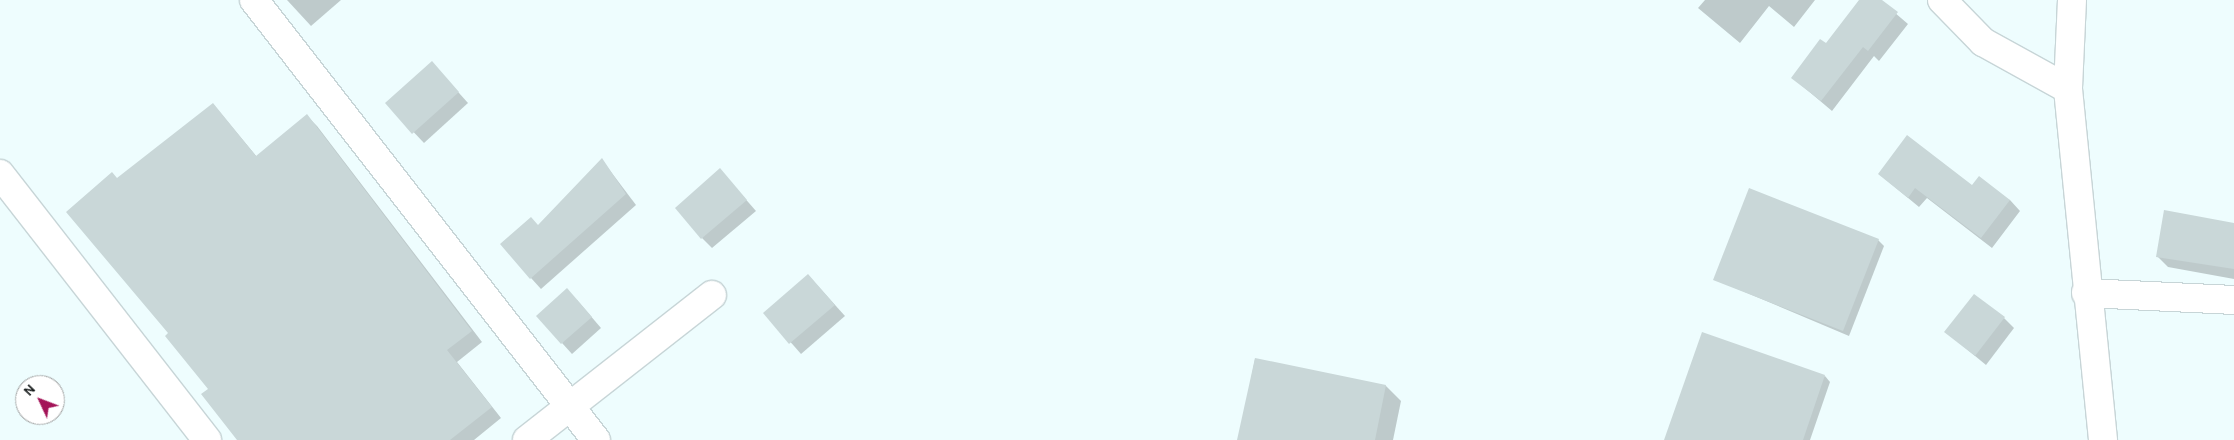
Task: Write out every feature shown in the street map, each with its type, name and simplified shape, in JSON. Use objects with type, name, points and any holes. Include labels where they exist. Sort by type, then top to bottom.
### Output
[{"type":"street","points":[[254,0],[596,440]]},
{"type":"street","points":[[1942,0],[1983,42],[2068,89]]},
{"type":"street","points":[[2072,0],[2068,89],[2086,293],[2103,440]]},
{"type":"street","points":[[0,174],[207,440]]},
{"type":"street","points":[[2086,293],[2234,300]]},
{"type":"street","points":[[527,440],[712,295]]},
{"type":"building","points":[[1859,0],[1882,0],[1898,12],[1868,51],[1863,47],[1821,101],[1791,78],[1820,39],[1826,43]]},
{"type":"building","points":[[432,61],[459,92],[412,134],[385,103]]},
{"type":"building","points":[[213,103],[256,156],[307,114],[472,331],[447,350],[492,407],[450,440],[237,440],[201,394],[208,389],[165,336],[168,333],[66,212],[112,172],[117,178]]},
{"type":"building","points":[[1907,135],[1972,185],[1979,176],[2010,200],[1981,238],[1915,188],[1908,198],[1878,174]]},
{"type":"building","points":[[602,158],[626,194],[530,279],[500,244],[531,217],[538,225]]},
{"type":"building","points":[[720,168],[747,200],[701,239],[675,208]]},
{"type":"building","points":[[1749,188],[1879,239],[1843,331],[1713,280]]},
{"type":"building","points":[[2164,210],[2234,223],[2234,269],[2156,257]]},
{"type":"building","points":[[808,274],[835,305],[789,344],[763,313]]},
{"type":"building","points":[[567,288],[592,317],[561,344],[536,316]]},
{"type":"building","points":[[1974,294],[2005,317],[1975,356],[1944,332]]},
{"type":"building","points":[[1702,332],[1825,375],[1803,440],[1664,440]]},
{"type":"building","points":[[1255,358],[1386,385],[1375,440],[1237,440]]}]
